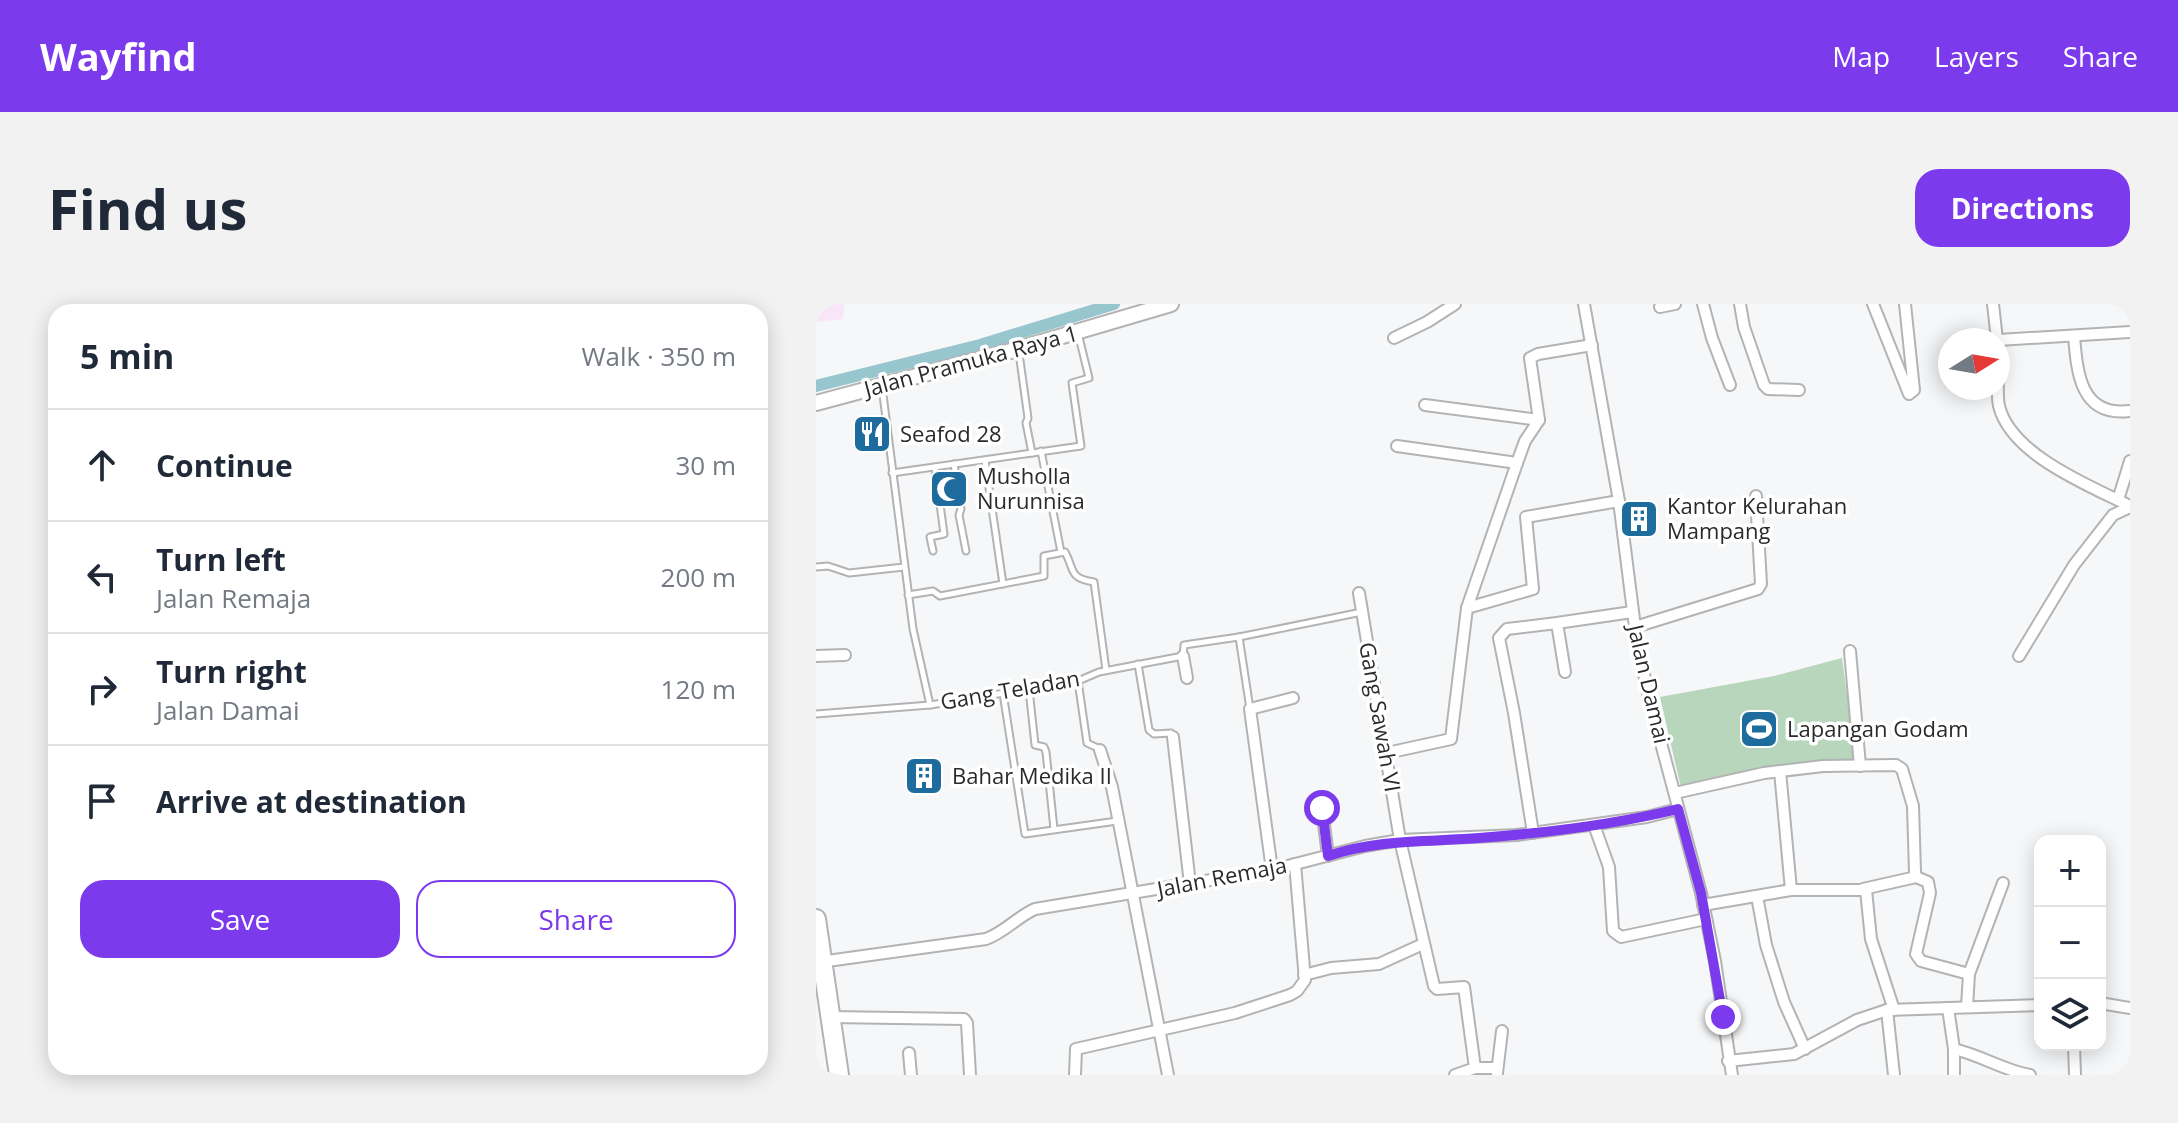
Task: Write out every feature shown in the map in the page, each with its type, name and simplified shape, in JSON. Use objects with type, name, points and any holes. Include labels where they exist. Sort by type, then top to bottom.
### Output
[{"type":"highway","points":[[816,919],[819,962],[839,1075]]},
{"type":"main road","name":"Jalan Pramuka Raya 1","points":[[816,403],[1171,304]]},
{"type":"street","points":[[1394,338],[1455,304]]},
{"type":"street","name":"Jalan Damai","points":[[1584,304],[1619,501],[1632,612],[1650,702],[1703,905],[1732,1075]]},
{"type":"street","points":[[1660,307],[1675,304]]},
{"type":"street","points":[[1703,304],[1715,349],[1730,385]]},
{"type":"street","points":[[1740,304],[1744,327],[1764,385],[1768,389],[1799,390]]},
{"type":"street","points":[[1873,304],[1909,394],[1914,390],[1905,304]]},
{"type":"street","points":[[1993,304],[1996,328]]},
{"type":"street","points":[[2010,339],[2130,332]]},
{"type":"street","points":[[2074,336],[2078,378],[2085,393],[2101,407],[2130,411]]},
{"type":"street","points":[[1387,753],[1451,739],[1467,608],[1525,441],[1539,420],[1530,358],[1592,345]]},
{"type":"street","points":[[1999,400],[2015,435],[2044,461],[2130,507]]},
{"type":"street","points":[[1425,405],[1539,420]]},
{"type":"street","points":[[1397,446],[1517,463]]},
{"type":"street","points":[[2118,500],[2130,461]]},
{"type":"street","points":[[1635,627],[1758,589],[1761,584],[1756,496]]},
{"type":"street","points":[[1467,608],[1533,589],[1526,517],[1619,501]]},
{"type":"street","points":[[2019,656],[2074,565],[2113,515],[2130,507]]},
{"type":"street","name":"Gang Sawah VI","points":[[1359,593],[1400,840],[1423,944],[1434,986],[1437,989],[1465,989],[1475,1068]]},
{"type":"street","points":[[1533,833],[1499,638],[1507,629],[1632,612]]},
{"type":"street","points":[[1557,623],[1565,672]]},
{"type":"street","points":[[1850,651],[1860,766]]},
{"type":"street","points":[[816,656],[845,655]]},
{"type":"street","points":[[1183,656],[1187,678]]},
{"type":"street","points":[[1272,870],[1250,709],[1293,698]]},
{"type":"street","points":[[1173,737],[1190,884]]},
{"type":"street","points":[[1100,750],[1112,787],[1168,1075]]},
{"type":"street","points":[[1675,793],[1780,771],[1823,766],[1896,765],[1902,769],[1913,806],[1916,877]]},
{"type":"street","points":[[1780,771],[1791,890]]},
{"type":"street","points":[[1322,808],[1328,856]]},
{"type":"street","name":"Jalan Remaja","points":[[819,962],[986,939],[999,934],[1025,913],[1035,909],[1272,870],[1365,846],[1400,840],[1455,840],[1533,833],[1678,809]]},
{"type":"street","points":[[1594,825],[1609,867],[1613,931],[1616,935],[1621,937],[1706,919]]},
{"type":"street","points":[[1075,1075],[1076,1049],[1235,1013],[1290,995],[1302,985],[1304,975],[1295,864]]},
{"type":"street","points":[[1703,905],[1791,890],[1863,889],[1916,877],[1928,882],[1930,893],[1917,959],[1969,974]]},
{"type":"street","points":[[1967,1007],[1969,974],[2003,883]]},
{"type":"street","points":[[1863,889],[1867,892],[1871,939],[1891,1010],[1894,1075]]},
{"type":"street","points":[[1757,896],[1784,1002],[1805,1049]]},
{"type":"street","points":[[1304,975],[1331,968],[1379,964],[1423,944]]},
{"type":"street","points":[[2106,1003],[2129,1004]]},
{"type":"street","points":[[1728,1061],[1794,1054],[1857,1020],[1891,1010],[2034,1005]]},
{"type":"street","points":[[1948,1008],[1954,1075]]},
{"type":"street","points":[[830,1017],[964,1019],[967,1023],[970,1075]]},
{"type":"street","points":[[1455,1075],[1475,1068],[1497,1072],[1502,1031]]},
{"type":"street","points":[[1954,1049],[2030,1075]]},
{"type":"street","points":[[2074,1051],[2075,1075]]},
{"type":"street","points":[[909,1053],[911,1075]]},
{"type":"lane","points":[[892,473],[1081,446],[1072,383],[1089,378],[1078,332]]},
{"type":"lane","points":[[1018,349],[1032,453]]},
{"type":"lane","points":[[882,386],[908,595],[917,653],[930,705]]},
{"type":"lane","points":[[1041,451],[1061,552]]},
{"type":"lane","points":[[985,460],[1003,584]]},
{"type":"lane","points":[[954,464],[966,551]]},
{"type":"lane","points":[[933,551],[930,537],[944,534],[935,467]]},
{"type":"lane","points":[[908,595],[933,591],[940,596],[1044,576],[1044,556],[1061,552],[1067,554],[1072,573],[1079,580],[1094,582],[1106,670]]},
{"type":"lane","points":[[816,567],[828,566],[849,573],[904,567]]},
{"type":"lane","points":[[1250,709],[1239,637],[1363,612]]},
{"type":"lane","name":"Gang Teladan","points":[[816,714],[930,705],[1078,681],[1106,670],[1183,656],[1184,645],[1239,637]]},
{"type":"lane","points":[[1138,664],[1149,730],[1154,734],[1171,733],[1173,737]]},
{"type":"lane","points":[[1078,681],[1087,743],[1100,750]]},
{"type":"lane","points":[[1029,689],[1035,745],[1044,747],[1046,752],[1054,829]]},
{"type":"lane","points":[[1003,693],[1025,834],[1117,821]]},
{"type":"shaded area","points":[[816,304],[844,304],[843,319],[816,322]]},
{"type":"green space","name":"Lapangan Godam","points":[[1842,658],[1856,762],[1681,788],[1660,697],[1774,676]]},
{"type":"waterway","points":[[816,386],[980,345],[1114,304]]},
{"type":"place","name":"Seafod 28","points":[[872,434]]},
{"type":"place","name":"Musholla Nurunnisa","points":[[949,489]]},
{"type":"place","name":"Kantor Kelurahan Mampang","points":[[1639,519]]},
{"type":"place","name":"Lapangan Godam","points":[[1759,729]]},
{"type":"place","name":"Bahar Medika II","points":[[924,776]]},
{"type":"route","points":[[1322,808],[1328,856],[1400,840],[1517,835],[1579,828],[1678,809],[1701,893],[1723,1017]]}]
